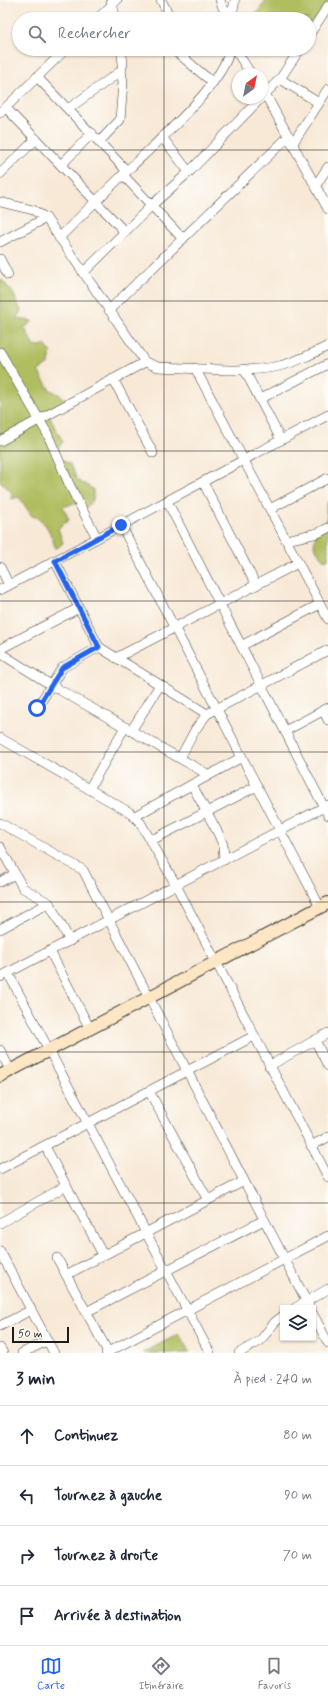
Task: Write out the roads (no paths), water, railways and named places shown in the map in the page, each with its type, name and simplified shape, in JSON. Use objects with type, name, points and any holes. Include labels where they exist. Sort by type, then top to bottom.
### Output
[{"type":"street","points":[[161,0],[167,12]]},
{"type":"street","points":[[220,0],[226,12]]},
{"type":"street","points":[[232,12],[235,0]]},
{"type":"street","points":[[103,12],[113,1]]},
{"type":"street","points":[[113,1],[115,12]]},
{"type":"street","points":[[316,24],[328,6]]},
{"type":"street","points":[[59,56],[3,111],[36,140],[125,232]]},
{"type":"street","points":[[100,141],[120,120],[124,82],[121,71],[123,63],[122,56]]},
{"type":"street","points":[[182,56],[213,82]]},
{"type":"street","points":[[60,238],[184,116],[223,69],[229,56]]},
{"type":"street","points":[[239,56],[247,68]]},
{"type":"street","points":[[268,90],[280,79],[295,56]]},
{"type":"street","points":[[68,109],[121,71]]},
{"type":"street","points":[[38,77],[100,141],[151,206],[183,239]]},
{"type":"street","points":[[280,79],[319,103]]},
{"type":"street","points":[[109,310],[291,139],[328,89]]},
{"type":"street","points":[[268,102],[291,139],[328,209]]},
{"type":"street","points":[[83,272],[151,206],[189,172],[254,104]]},
{"type":"street","points":[[61,165],[92,133]]},
{"type":"street","points":[[162,137],[189,172]]},
{"type":"street","points":[[0,174],[36,140]]},
{"type":"street","points":[[316,186],[328,167]]},
{"type":"street","points":[[0,202],[33,210],[46,218],[145,362],[158,367],[256,370],[300,360],[325,348],[328,358]]},
{"type":"street","points":[[0,242],[46,218]]},
{"type":"street","points":[[0,259],[8,275]]},
{"type":"street","points":[[0,352],[47,433],[67,480],[97,538]]},
{"type":"street","points":[[0,441],[145,362]]},
{"type":"street","points":[[260,399],[328,364]]},
{"type":"street","points":[[195,368],[328,619]]},
{"type":"street","points":[[244,369],[281,440]]},
{"type":"street","points":[[113,379],[153,453]]},
{"type":"street","points":[[0,590],[328,415]]},
{"type":"street","points":[[270,509],[328,478]]},
{"type":"street","points":[[203,482],[256,585]]},
{"type":"street","points":[[167,501],[261,685],[327,809],[280,830],[4,975],[49,1050],[210,1353]]},
{"type":"street","points":[[0,1050],[5,1073],[324,905],[280,830],[121,525]]},
{"type":"street","points":[[286,540],[318,533],[328,528]]},
{"type":"street","points":[[55,561],[99,647],[207,714]]},
{"type":"street","points":[[116,658],[298,563]]},
{"type":"street","points":[[0,567],[9,585]]},
{"type":"street","points":[[241,646],[320,604]]},
{"type":"street","points":[[0,649],[79,608]]},
{"type":"street","points":[[37,708],[62,668],[99,647]]},
{"type":"street","points":[[180,758],[195,730],[207,714],[328,650]]},
{"type":"street","points":[[0,653],[51,685],[210,775]]},
{"type":"street","points":[[89,789],[128,729],[160,685]]},
{"type":"street","points":[[285,731],[325,709],[328,720]]},
{"type":"street","points":[[2,742],[89,789],[135,816],[176,885],[215,963],[328,1177]]},
{"type":"street","points":[[135,816],[242,757]]},
{"type":"street","points":[[192,785],[218,833],[223,845],[224,860]]},
{"type":"street","points":[[150,841],[257,786]]},
{"type":"street","points":[[0,823],[83,870],[308,1304],[328,1289]]},
{"type":"street","points":[[0,847],[23,888],[49,903],[70,941]]},
{"type":"street","points":[[0,882],[15,874]]},
{"type":"street","points":[[0,929],[49,903]]},
{"type":"street","points":[[50,951],[90,1029]]},
{"type":"street","points":[[269,1066],[328,1033]]},
{"type":"street","points":[[0,1169],[254,1036]]},
{"type":"street","points":[[315,1040],[328,1066]]},
{"type":"street","points":[[149,1091],[208,1200]]},
{"type":"street","points":[[311,1146],[328,1137]]},
{"type":"street","points":[[45,1146],[103,1255]]},
{"type":"street","points":[[66,1275],[244,1181]]},
{"type":"street","points":[[0,1222],[66,1186]]},
{"type":"street","points":[[86,1312],[264,1220]]},
{"type":"street","points":[[57,1258],[107,1352],[328,1236]]},
{"type":"street","points":[[0,1251],[54,1353]]},
{"type":"street","points":[[0,1272],[9,1268]]},
{"type":"street","points":[[0,1326],[31,1310]]},
{"type":"street","points":[[238,1353],[260,1341],[275,1322],[280,1318]]},
{"type":"street","points":[[316,1320],[328,1343]]},
{"type":"street","points":[[22,1353],[47,1341]]},
{"type":"street","points":[[0,1348],[3,1353]]}]
